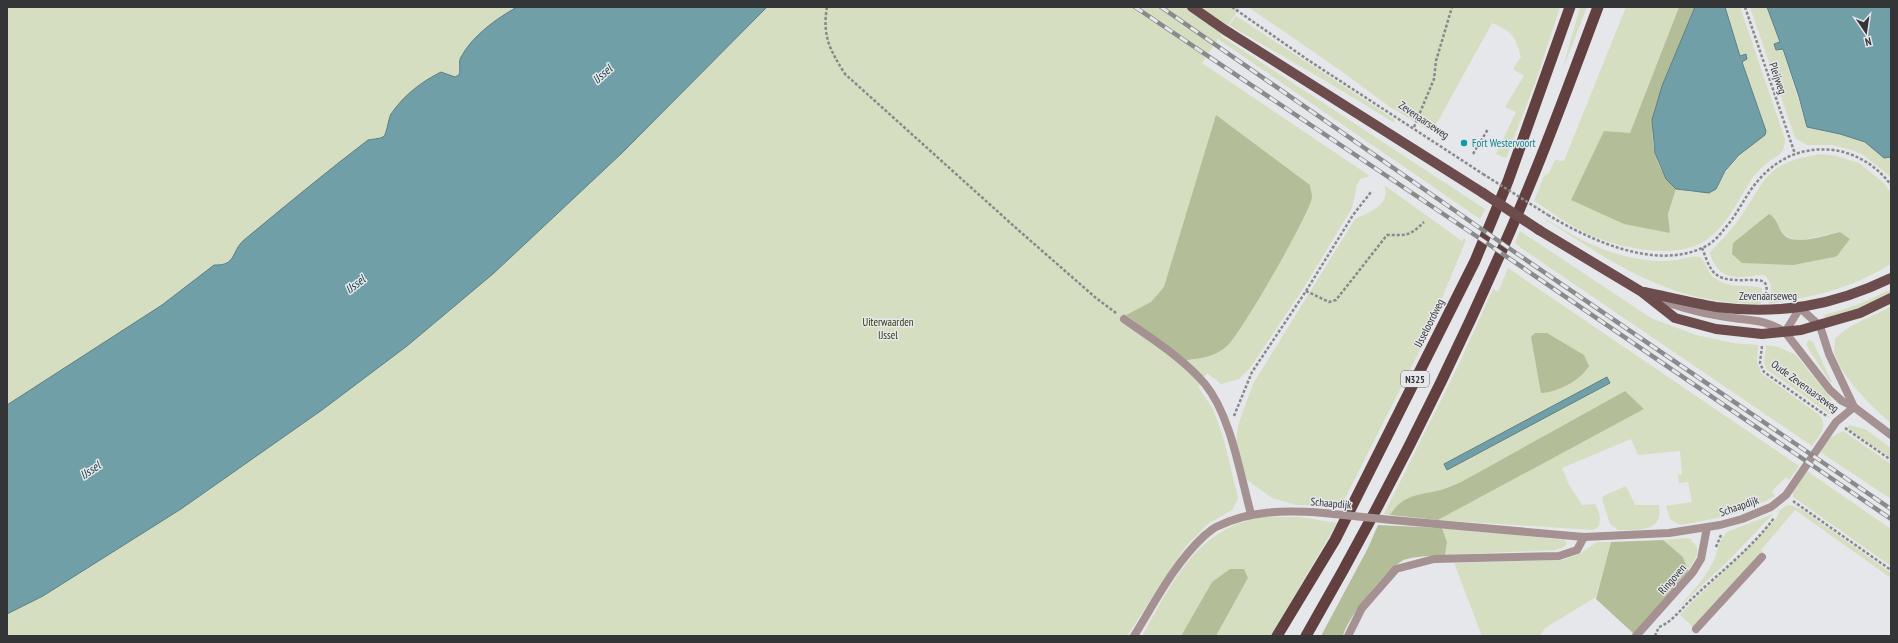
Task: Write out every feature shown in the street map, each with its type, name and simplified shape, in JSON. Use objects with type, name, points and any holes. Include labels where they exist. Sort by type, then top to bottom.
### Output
[{"type":"highway","name":"IJsseloordweg","points":[[1277,636],[1335,540],[1475,260],[1508,181],[1570,7]]},
{"type":"highway","name":"N325","points":[[1306,636],[1377,510],[1447,366],[1528,189],[1598,7]]},
{"type":"main road","name":"Zevenaarseweg","points":[[1192,7],[1225,30],[1539,230],[1642,292],[1675,318],[1716,329],[1762,334],[1784,332],[1820,326],[1860,313],[1891,298]]},
{"type":"main road","name":"Zevenaarseweg","points":[[1642,292],[1716,307],[1765,310],[1800,308],[1845,298],[1891,278]]},
{"type":"street","name":"Zevenaarseweg","points":[[1642,292],[1669,304],[1696,312],[1730,318],[1764,321],[1773,324],[1784,332]]},
{"type":"street","points":[[1784,332],[1800,308],[1820,326]]},
{"type":"street","points":[[1124,319],[1182,361],[1206,385],[1222,410],[1251,514]]},
{"type":"street","name":"Oude Zevenaarseweg","points":[[1820,326],[1829,354],[1854,407]]},
{"type":"street","name":"Oude Zevenaarseweg","points":[[1784,332],[1830,390],[1842,402],[1854,407],[1891,435]]},
{"type":"street","name":"Schaapdijk","points":[[1134,636],[1172,574],[1191,548],[1214,527],[1251,514],[1290,511],[1324,513],[1584,537],[1669,533],[1706,527],[1742,519],[1771,506],[1786,495],[1836,422],[1854,407]]},
{"type":"street","name":"Ringoven","points":[[1636,636],[1693,572],[1701,559],[1706,527]]},
{"type":"street","points":[[1348,636],[1362,608],[1396,569],[1434,559],[1559,556],[1577,550],[1584,537]]},
{"type":"street","points":[[1696,629],[1762,557]]},
{"type":"path","points":[[827,7],[824,23],[830,51],[845,74],[1033,243],[1096,298],[1124,319]]},
{"type":"path","name":"Zevenaarseweg","points":[[1232,7],[1308,60],[1414,127],[1483,174],[1548,215],[1587,237],[1622,249],[1648,254],[1675,255],[1702,248],[1715,239],[1728,225],[1751,189],[1765,171],[1777,162],[1796,154],[1827,150],[1851,154],[1877,169],[1891,185]]},
{"type":"path","points":[[1414,127],[1434,79],[1436,61],[1452,7]]},
{"type":"path","name":"Pleijweg","points":[[1745,7],[1796,154]]},
{"type":"path","points":[[1473,154],[1488,129]]},
{"type":"path","points":[[1232,442],[1234,416],[1252,372],[1306,291],[1353,215],[1371,192]]},
{"type":"path","points":[[1306,291],[1329,302],[1336,300],[1387,235],[1400,236],[1409,234],[1416,230],[1424,222]]},
{"type":"path","name":"Zevenaarseweg","points":[[1702,248],[1712,270],[1722,278],[1731,281],[1761,280],[1766,285],[1765,310]]},
{"type":"path","name":"Oude Zevenaarseweg","points":[[1762,334],[1760,363],[1764,372],[1891,460]]},
{"type":"path","points":[[1786,495],[1891,570]]},
{"type":"path","points":[[1658,627],[1669,623],[1687,603],[1748,547],[1773,519],[1776,513]]},
{"type":"green space","points":[[7,7],[542,7],[471,76],[244,258],[7,420]]},
{"type":"green space","name":"Uiterwaarden IJssel","points":[[767,7],[1240,7],[1221,36],[1485,209],[1480,219],[1218,39],[1202,63],[1370,176],[1360,179],[1357,185],[1352,208],[1303,289],[1250,368],[1239,379],[1221,384],[1207,373],[1198,387],[1213,409],[1224,440],[1238,498],[1232,510],[1209,523],[1186,546],[1127,636],[7,636],[7,614],[43,596],[181,509],[322,410],[407,346],[494,273],[622,153]],"holes":[[[1301,223],[1268,283],[1228,345]]]},
{"type":"green space","points":[[1248,7],[1560,7],[1537,78],[1506,158],[1496,154],[1516,112],[1505,107],[1524,76],[1513,69],[1521,57],[1515,40],[1509,32],[1504,29],[1492,23],[1432,132],[1390,107],[1337,68]]},
{"type":"green space","points":[[1580,7],[1587,7],[1562,71]]},
{"type":"green space","points":[[1626,7],[1679,7],[1630,133],[1670,233],[1668,214],[1676,189],[1691,192],[1716,189],[1732,165],[1743,153],[1765,135],[1766,131],[1742,62],[1747,59],[1745,54],[1740,56],[1725,7],[1740,7],[1785,139],[1781,153],[1759,170],[1754,176],[1722,226],[1709,238],[1696,246],[1680,250],[1662,251],[1644,250],[1608,242],[1592,236],[1567,223],[1534,201],[1544,176],[1549,173],[1555,160],[1564,161]]},
{"type":"green space","points":[[1679,7],[1695,7],[1659,96],[1654,115],[1653,134],[1655,153],[1662,172],[1676,189],[1668,214],[1670,233],[1624,224],[1571,200],[1604,131],[1630,133]]},
{"type":"green space","points":[[1750,7],[1767,7],[1780,42],[1776,50],[1782,48],[1807,127],[1840,134],[1865,142],[1884,158],[1891,157],[1891,177],[1863,155],[1852,150],[1832,145],[1807,145],[1795,138]]},
{"type":"green space","points":[[1236,16],[1394,119],[1395,122],[1229,25]]},
{"type":"green space","points":[[1216,115],[1310,185],[1312,197],[1309,207],[1288,247],[1260,297],[1235,336],[1228,345],[1218,352],[1203,358],[1186,360],[1126,315],[1151,302],[1164,287]]},
{"type":"green space","points":[[1821,154],[1837,156],[1859,163],[1884,183],[1891,193],[1891,264],[1876,273],[1847,286],[1802,298],[1769,304],[1771,285],[1766,276],[1737,277],[1725,274],[1716,266],[1710,252],[1734,226],[1761,184],[1768,176],[1777,168],[1802,158]],"holes":[[[1773,216],[1784,235],[1798,241],[1840,232],[1850,239],[1837,256],[1733,243]]]},
{"type":"green space","points":[[1384,185],[1462,241],[1464,238],[1466,240],[1423,344],[1341,506],[1296,505],[1272,498],[1247,480],[1236,443],[1238,425],[1253,384],[1355,219],[1367,214],[1382,203],[1386,192]]},
{"type":"green space","points":[[1769,214],[1774,218],[1783,234],[1794,240],[1810,239],[1840,232],[1850,239],[1837,256],[1834,257],[1793,265],[1742,263],[1732,254],[1733,243]]},
{"type":"green space","points":[[1543,218],[1584,241],[1611,252],[1626,256],[1657,261],[1674,260],[1694,256],[1700,257],[1704,261],[1712,276],[1723,283],[1762,288],[1761,304],[1728,302],[1699,297],[1671,289],[1645,279],[1620,266]]},
{"type":"green space","points":[[1520,231],[1651,318],[1696,335],[1733,343],[1758,345],[1757,361],[1761,373],[1818,414],[1821,418],[1823,426],[1818,438],[1812,446],[1521,248],[1515,243]]},
{"type":"green space","points":[[1508,268],[1799,466],[1789,480],[1786,477],[1772,491],[1775,496],[1751,508],[1729,515],[1680,525],[1670,519],[1666,506],[1692,502],[1688,482],[1679,483],[1678,475],[1682,474],[1680,451],[1638,455],[1631,439],[1562,468],[1569,485],[1582,505],[1595,504],[1598,510],[1600,523],[1599,526],[1593,530],[1438,520],[1644,409],[1625,391],[1461,482],[1441,490],[1412,496],[1400,503],[1390,515],[1384,514],[1459,364],[1493,289],[1498,292]],"holes":[[[1607,377],[1609,383],[1447,469],[1444,464]]]},
{"type":"green space","points":[[1891,289],[1891,294],[1869,306],[1825,318],[1824,315],[1859,304]]},
{"type":"green space","points":[[1891,306],[1891,423],[1875,409],[1849,380],[1842,370],[1834,351],[1835,339],[1841,333],[1855,324]]},
{"type":"green space","points":[[1535,333],[1547,333],[1584,355],[1589,366],[1580,376],[1568,385],[1541,393],[1531,337]]},
{"type":"green space","points":[[1809,340],[1813,342],[1832,382],[1830,382],[1808,348],[1806,344]]},
{"type":"green space","points":[[1766,345],[1779,347],[1796,355],[1830,397],[1833,409],[1831,415],[1766,369],[1764,362]]},
{"type":"green space","points":[[1625,391],[1644,409],[1438,520],[1390,515],[1400,503],[1406,499],[1412,496],[1441,490],[1461,482]]},
{"type":"green space","points":[[1849,425],[1865,429],[1891,448],[1891,458],[1847,428]]},
{"type":"green space","points":[[1843,431],[1891,464],[1891,499],[1820,452],[1830,438]]},
{"type":"green space","points":[[1807,471],[1891,529],[1891,566],[1793,497],[1793,492]]},
{"type":"green space","points":[[1626,486],[1635,505],[1659,505],[1660,514],[1654,525],[1642,529],[1618,530],[1610,524],[1602,499],[1603,496]]},
{"type":"green space","points":[[1787,505],[1791,505],[1804,511],[1891,573],[1891,578],[1795,510],[1761,550],[1763,553],[1693,627],[1680,615],[1757,539],[1776,519],[1780,510]]},
{"type":"green space","points":[[1773,514],[1730,559],[1677,609],[1711,567],[1720,541],[1727,532]]},
{"type":"green space","points":[[1259,517],[1300,517],[1337,523],[1271,636],[1216,636],[1248,578],[1243,569],[1230,569],[1212,582],[1181,636],[1142,636],[1169,589],[1190,559],[1217,535],[1239,523]]},
{"type":"green space","points":[[1378,525],[1442,528],[1447,542],[1445,555],[1417,557],[1402,561],[1377,584],[1368,595],[1352,618],[1343,636],[1321,636],[1368,548]]},
{"type":"green space","points":[[1442,528],[1564,540],[1567,543],[1564,547],[1555,550],[1445,555],[1447,542]]},
{"type":"green space","points":[[1685,538],[1692,539],[1691,541],[1697,548],[1697,555],[1688,571],[1683,557],[1663,540]]},
{"type":"green space","points":[[1663,540],[1683,557],[1688,571],[1634,634],[1596,599],[1611,542]]},
{"type":"green space","points":[[1597,542],[1611,542],[1596,597],[1545,628],[1540,636],[1482,636],[1454,563],[1563,560],[1581,553]]},
{"type":"green space","points":[[1230,569],[1244,569],[1248,578],[1216,636],[1181,636],[1212,582]]},
{"type":"water","name":"IJssel","points":[[517,7],[767,7],[622,153],[494,273],[407,346],[322,410],[181,509],[43,596],[7,614],[7,405],[162,305],[214,265],[227,263],[233,257],[244,240],[306,189],[368,140],[383,137],[386,133],[391,114],[401,101],[413,90],[441,72],[455,77],[459,75],[460,59],[466,49],[478,35],[493,22]]},
{"type":"water","points":[[1695,7],[1725,7],[1740,56],[1746,54],[1747,59],[1742,62],[1766,131],[1765,135],[1739,155],[1725,171],[1716,189],[1709,193],[1676,189],[1666,179],[1655,153],[1652,120],[1662,86]]},
{"type":"water","points":[[1767,7],[1891,7],[1891,157],[1884,158],[1865,142],[1840,134],[1807,127],[1783,49],[1776,50],[1774,44],[1780,42]]},
{"type":"water","points":[[1607,377],[1610,383],[1447,470],[1444,464]]},
{"type":"railway","points":[[1135,7],[1494,248],[1891,519]]},
{"type":"railway","points":[[1161,7],[1516,253],[1891,509]]},
{"type":"place","name":"Fort Westervoort","points":[[1464,143]]}]
